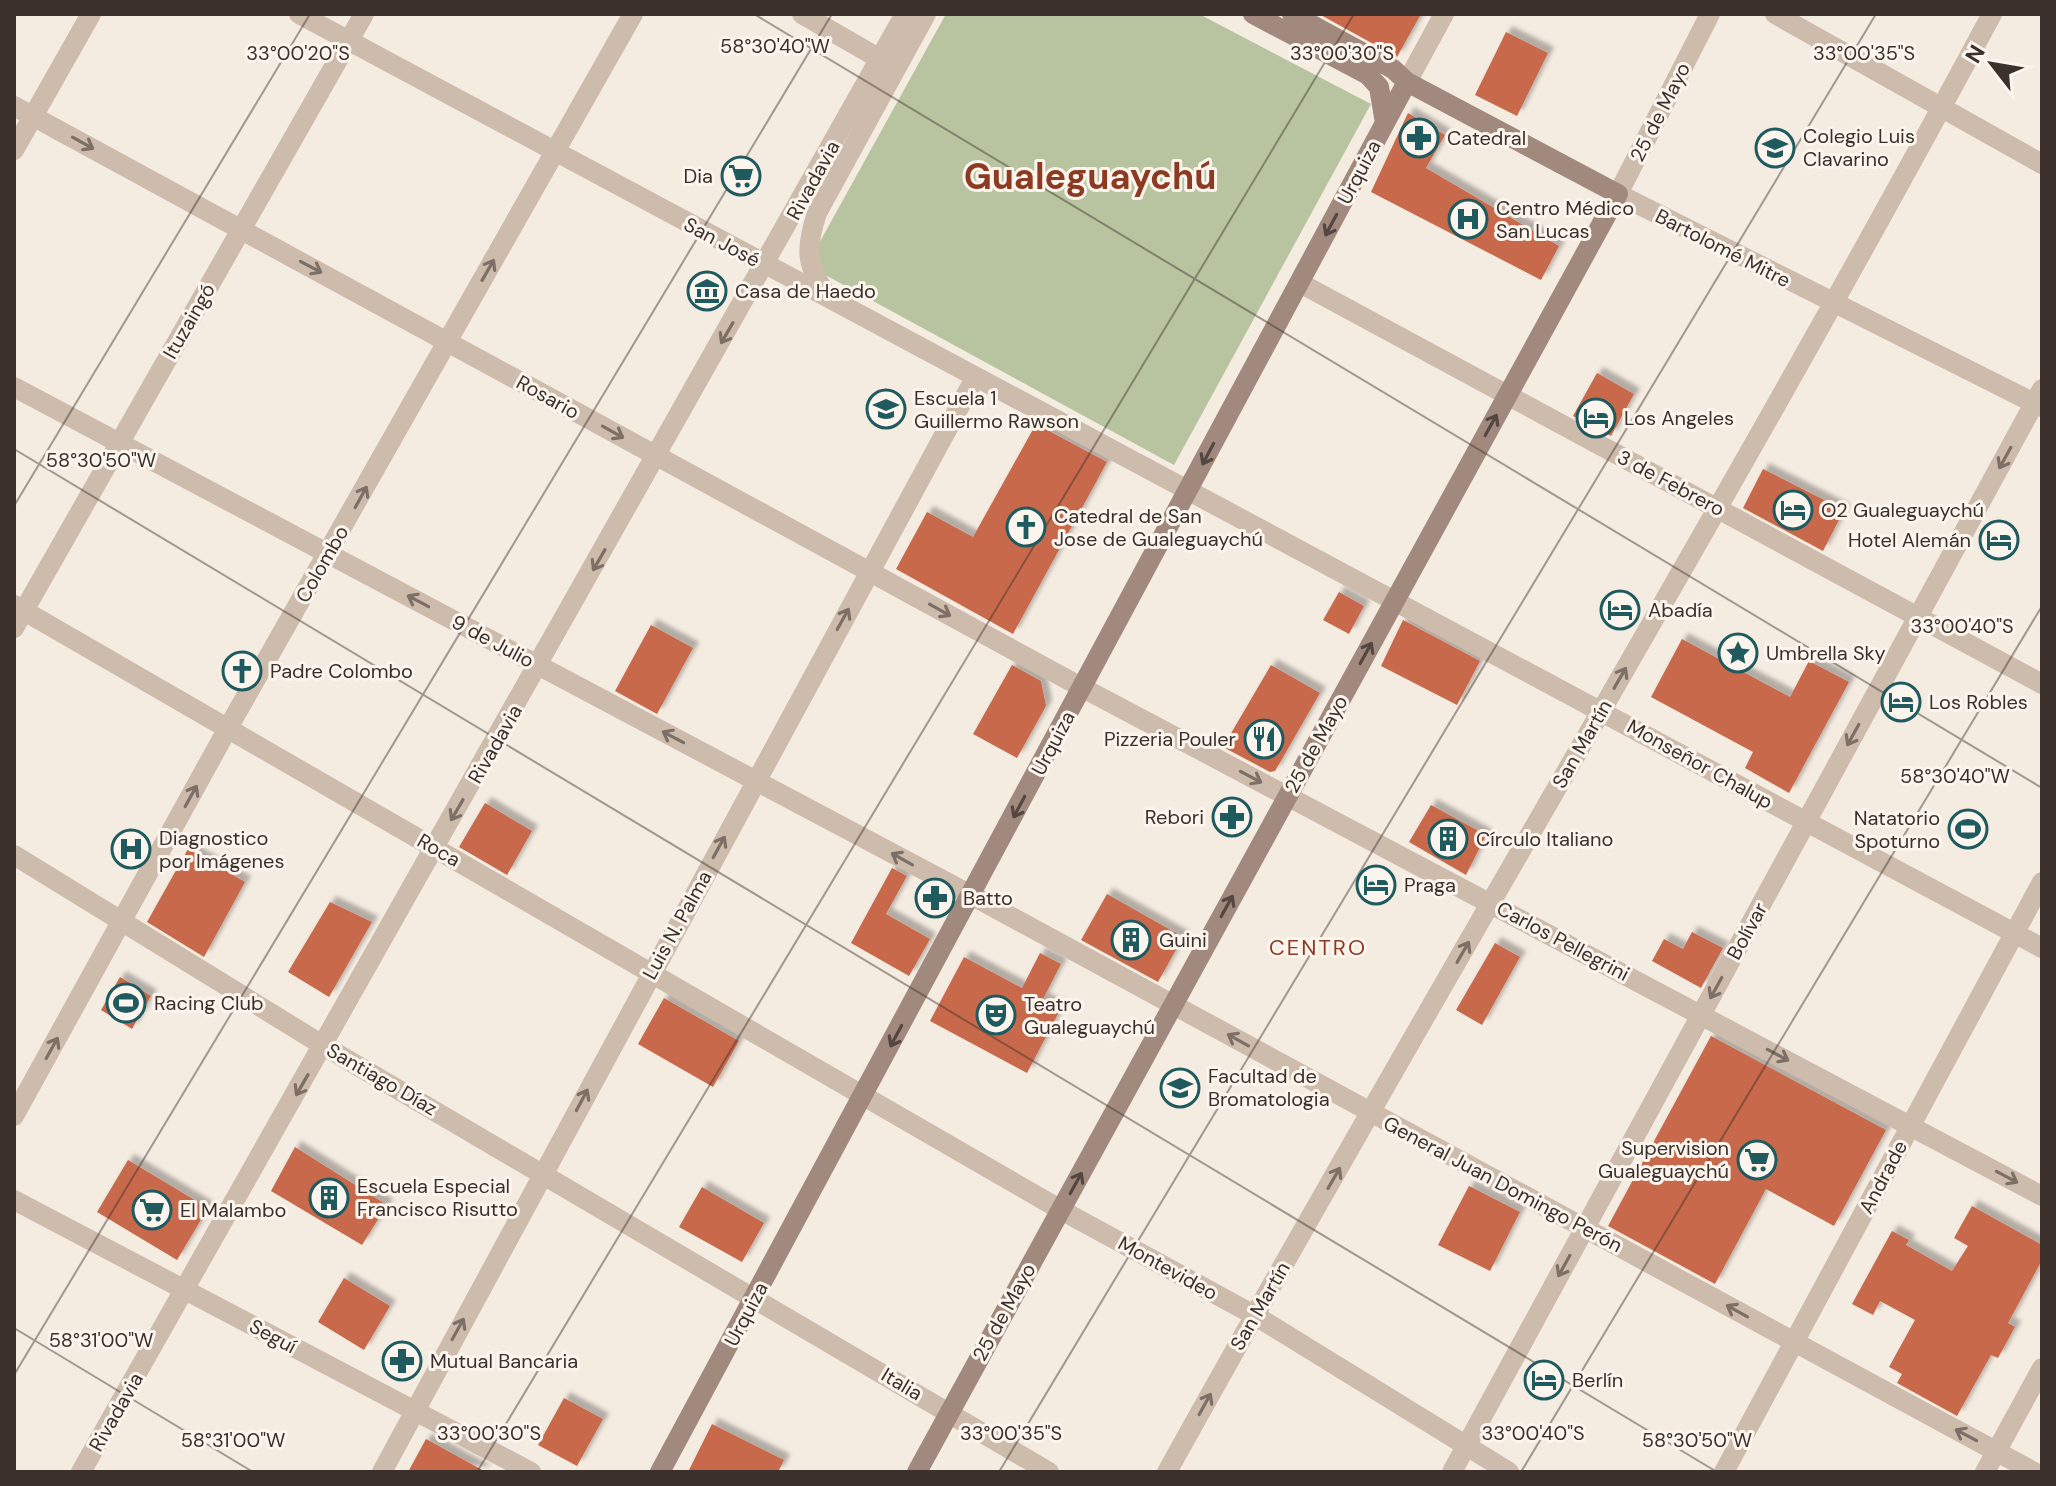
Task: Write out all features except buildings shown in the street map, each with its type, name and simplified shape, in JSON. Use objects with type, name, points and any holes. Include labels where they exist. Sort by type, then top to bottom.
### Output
[{"type":"street","points":[[14,150],[91,14]]},
{"type":"street","name":"San José","points":[[299,14],[1188,493]]},
{"type":"street","name":"Ituzaingó","points":[[17,615],[120,443],[364,14]]},
{"type":"street","name":"Colombo","points":[[14,1116],[228,728],[633,14]]},
{"type":"street","points":[[802,14],[888,63]]},
{"type":"street","name":"Rivadavia","points":[[828,297],[813,276],[807,244],[817,213],[888,63],[905,14]]},
{"type":"street","name":"Rivadavia","points":[[81,1472],[766,266],[888,63],[926,14]]},
{"type":"street","points":[[1253,14],[1368,75],[1379,87],[1385,123]]},
{"type":"street","name":"Bartolomé Mitre","points":[[1292,14],[1393,69],[1407,82],[1618,194],[1834,305],[2040,399]]},
{"type":"street","name":"Urquiza","points":[[660,1472],[1444,14]]},
{"type":"street","name":"25 de Mayo","points":[[917,1472],[1618,194],[1710,14]]},
{"type":"street","points":[[1775,14],[2042,164]]},
{"type":"street","name":"San Martín","points":[[1167,1472],[1602,709],[1720,510],[1992,14]]},
{"type":"street","name":"Rosario","points":[[14,106],[1083,688]]},
{"type":"street","name":"3 de Febrero","points":[[1300,283],[2042,684]]},
{"type":"street","name":"Luis N. Palma","points":[[382,1472],[975,378]]},
{"type":"street","name":"9 de Julio","points":[[14,387],[971,895]]},
{"type":"street","name":"Bolívar","points":[[1452,1472],[2040,399]]},
{"type":"street","name":"Monseñor Chalup","points":[[1188,493],[1602,709],[2042,948]]},
{"type":"street","name":"Roca","points":[[17,615],[228,728],[864,1094]]},
{"type":"street","name":"Carlos Pellegrini","points":[[1083,688],[2042,1196]]},
{"type":"street","name":"Santiago Díaz","points":[[14,855],[324,1046],[755,1296]]},
{"type":"street","name":"Andrade","points":[[1724,1472],[2042,882]]},
{"type":"street","name":"General Juan Domingo Perón","points":[[971,895],[2034,1472]]},
{"type":"street","name":"Montevideo","points":[[864,1094],[1061,1210],[1254,1315],[1509,1472]]},
{"type":"street","name":"Seguí","points":[[14,1200],[531,1472]]},
{"type":"street","name":"Italia","points":[[755,1296],[1049,1472]]},
{"type":"street","points":[[1985,1472],[2042,1368]]},
{"type":"green space","points":[[946,14],[1199,14],[1371,104],[1174,465],[807,265]]},
{"type":"place","name":"Catedral","points":[[1419,138]]},
{"type":"place","name":"Colegio Luis Clavarino","points":[[1775,148]]},
{"type":"place","name":"Dia","points":[[741,176]]},
{"type":"place","name":"Centro Médico San Lucas","points":[[1468,219]]},
{"type":"place","name":"Casa de Haedo","points":[[707,291]]},
{"type":"place","name":"Escuela 1 Guillermo Rawson","points":[[886,409]]},
{"type":"place","name":"Los Angeles","points":[[1596,418]]},
{"type":"place","name":"O2 Gualeguaychú","points":[[1793,510]]},
{"type":"place","name":"Catedral de San Jose de Gualeguaychú","points":[[1026,527]]},
{"type":"place","name":"Hotel Alemán","points":[[1999,540]]},
{"type":"place","name":"Abadía","points":[[1620,610]]},
{"type":"place","name":"Umbrella Sky","points":[[1738,653]]},
{"type":"place","name":"Padre Colombo","points":[[242,671]]},
{"type":"place","name":"Los Robles","points":[[1901,702]]},
{"type":"place","name":"Pizzeria Pouler","points":[[1264,739]]},
{"type":"place","name":"Rebori","points":[[1232,817]]},
{"type":"place","name":"Natatorio Spoturno","points":[[1968,829]]},
{"type":"place","name":"Círculo Italiano","points":[[1448,839]]},
{"type":"place","name":"Diagnostico por Imágenes","points":[[131,849]]},
{"type":"place","name":"Praga","points":[[1376,885]]},
{"type":"place","name":"Batto","points":[[935,898]]},
{"type":"place","name":"Guini","points":[[1131,940]]},
{"type":"place","name":"Racing Club","points":[[126,1003]]},
{"type":"place","name":"Teatro Gualeguaychú","points":[[996,1015]]},
{"type":"place","name":"Facultad de Bromatologia","points":[[1180,1088]]},
{"type":"place","name":"Supervision Gualeguaychú","points":[[1757,1160]]},
{"type":"place","name":"Escuela Especial Francisco Risutto","points":[[329,1198]]},
{"type":"place","name":"El Malambo","points":[[152,1210]]},
{"type":"place","name":"Mutual Bancaria","points":[[402,1361]]},
{"type":"place","name":"Berlín","points":[[1544,1380]]},
{"type":"district","name":"Gualeguaychú","points":[[1090,176]]},
{"type":"district","name":"CENTRO","points":[[1318,947]]}]
